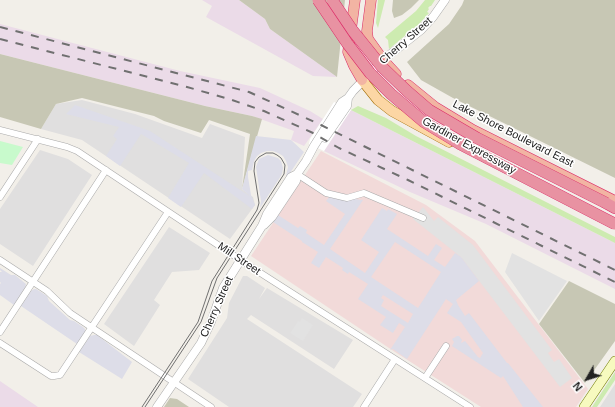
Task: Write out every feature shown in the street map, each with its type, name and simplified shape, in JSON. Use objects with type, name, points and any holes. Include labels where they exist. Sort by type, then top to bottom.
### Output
[{"type":"highway","name":"Gardiner Expressway","points":[[318,0],[347,43],[370,72],[391,94],[424,122],[460,144],[615,224]]},
{"type":"highway","name":"Gardiner Expressway","points":[[332,0],[353,31],[382,67],[430,110],[478,138],[615,208]]},
{"type":"highway","points":[[355,0],[348,52],[362,80]]},
{"type":"highway","name":"Lake Shore Boulevard East","points":[[371,0],[367,31],[368,39],[383,60],[415,91],[435,107],[468,127],[615,201]]},
{"type":"main road","points":[[362,80],[385,106],[425,130],[480,158],[538,179],[615,218]]},
{"type":"main road","points":[[584,407],[615,361]]},
{"type":"street","name":"Cherry Street","points":[[157,407],[205,336],[223,288],[240,259],[262,226],[272,217],[296,181],[297,174],[318,148],[347,106],[348,98],[362,80],[433,17],[445,0]]},
{"type":"street","name":"Mill Street","points":[[0,130],[73,149],[240,259],[470,407]]},
{"type":"street","points":[[0,197],[38,139]]},
{"type":"street","points":[[0,332],[106,170]]},
{"type":"street","points":[[297,174],[326,193],[347,198],[364,194],[424,218]]},
{"type":"street","points":[[0,342],[51,376],[57,376],[63,372],[168,212]]},
{"type":"street","points":[[0,260],[52,295],[70,313],[91,328],[211,407]]},
{"type":"street","points":[[425,378],[446,346]]},
{"type":"street","points":[[364,407],[396,359]]},
{"type":"shaded area","points":[[202,0],[239,0],[265,19],[270,29],[337,77],[313,76],[206,17],[212,6]]},
{"type":"shaded area","points":[[239,0],[345,0],[337,77],[270,29],[265,19]]},
{"type":"shaded area","points":[[393,0],[419,0],[402,15],[394,18],[392,11]]},
{"type":"shaded area","points":[[464,0],[615,0],[615,178],[453,98],[421,80],[407,62],[449,24]]},
{"type":"shaded area","points":[[0,24],[180,71],[260,88],[310,111],[323,119],[304,146],[291,140],[294,131],[252,116],[205,106],[0,54]]},
{"type":"shaded area","points":[[0,54],[262,119],[242,189],[250,134],[209,120],[201,133],[164,121],[154,116],[82,98],[56,104],[41,129],[0,117]]},
{"type":"shaded area","points":[[82,100],[135,114],[202,138],[210,124],[245,137],[242,189],[253,197],[255,205],[230,239],[82,140],[41,129],[56,104]]},
{"type":"shaded area","points":[[75,105],[150,131],[251,197],[242,189],[256,136],[291,140],[304,152],[288,176],[286,176],[288,167],[283,156],[273,151],[267,151],[257,156],[252,170],[248,171],[251,195],[255,205],[252,209],[204,173],[181,207],[168,198],[189,163],[141,134],[120,166],[106,156],[117,139],[113,136],[119,127],[66,114]]},
{"type":"shaded area","points":[[351,110],[615,243],[615,289],[486,224],[410,192],[324,151]]},
{"type":"shaded area","points":[[40,150],[68,159],[92,175],[33,266],[0,244],[0,209]]},
{"type":"shaded area","points":[[321,151],[426,205],[475,241],[588,389],[576,407],[481,407],[395,352],[251,256]]},
{"type":"shaded area","points":[[268,155],[278,158],[281,161],[283,168],[282,174],[260,208],[261,201],[256,167],[259,159]]},
{"type":"shaded area","points":[[330,196],[363,200],[330,249],[365,273],[379,252],[361,240],[382,208],[387,211],[388,209],[397,214],[387,229],[428,256],[436,244],[442,248],[434,260],[445,267],[455,253],[461,257],[479,281],[456,300],[458,305],[465,316],[469,313],[543,407],[523,407],[503,376],[501,378],[452,346],[454,342],[452,339],[459,336],[462,340],[461,343],[465,341],[478,357],[480,358],[483,353],[461,322],[447,313],[453,304],[446,299],[407,359],[393,349],[390,350],[405,327],[399,323],[393,333],[380,325],[386,317],[358,299],[368,284],[349,272],[348,274],[342,270],[343,268],[326,257],[319,268],[311,263],[318,252],[273,222],[278,215],[298,228],[300,226],[307,230],[306,233],[324,245],[345,214],[326,201]],"holes":[[[395,242],[441,272],[418,308],[371,277]],[[383,295],[413,314],[408,323],[381,306],[384,300],[381,298]]]},
{"type":"shaded area","points":[[423,207],[434,221],[438,217],[473,245],[552,350],[548,353],[554,362],[559,359],[572,378],[560,387],[461,257],[413,219]]},
{"type":"shaded area","points":[[169,227],[210,253],[199,270],[172,272],[154,300],[160,305],[134,346],[104,324]]},
{"type":"shaded area","points":[[512,253],[567,281],[539,321],[505,272]]},
{"type":"shaded area","points":[[0,268],[11,275],[15,275],[26,284],[14,305],[0,295],[0,272],[2,272]]},
{"type":"shaded area","points":[[243,276],[247,276],[265,288],[259,299],[267,288],[353,340],[334,369],[251,315],[247,319],[362,394],[353,407],[229,407],[188,379],[227,318],[229,303]]},
{"type":"shaded area","points":[[569,281],[615,304],[615,341],[585,383],[539,324]]},
{"type":"shaded area","points":[[34,289],[47,296],[49,301],[70,320],[74,321],[85,329],[85,333],[77,344],[21,306]]},
{"type":"shaded area","points":[[302,318],[313,325],[303,341],[290,333],[298,321],[300,322]]},
{"type":"shaded area","points":[[97,335],[132,362],[122,379],[79,352],[90,336]]},
{"type":"shaded area","points":[[0,381],[38,407],[0,407]]},
{"type":"shaded area","points":[[615,384],[615,407],[600,407]]},
{"type":"shaded area","points":[[170,398],[177,399],[189,407],[164,407]]},
{"type":"green space","points":[[378,0],[385,0],[378,28],[376,23]]},
{"type":"green space","points":[[425,0],[435,0],[428,8],[429,9],[427,12],[429,13],[419,24],[389,49],[388,40],[385,37],[416,11]]},
{"type":"green space","points":[[358,106],[386,118],[416,136],[615,237],[615,243],[351,110]]},
{"type":"green space","points":[[0,141],[23,147],[12,165],[0,163]]},
{"type":"green space","points":[[615,372],[615,380],[597,407],[592,407]]},
{"type":"pier","points":[[334,102],[351,110],[324,151],[309,144],[310,139]]},
{"type":"tram line","points":[[142,407],[198,322],[212,281],[257,210],[259,203],[254,171],[255,162],[259,157],[266,153],[273,153],[277,155],[281,158],[285,165],[284,174],[217,278],[201,322],[145,407]]},
{"type":"railway","points":[[0,27],[249,92],[319,124],[615,270]]},
{"type":"railway","points":[[0,39],[187,87],[264,111],[313,133],[339,148],[408,180],[615,282]]}]
